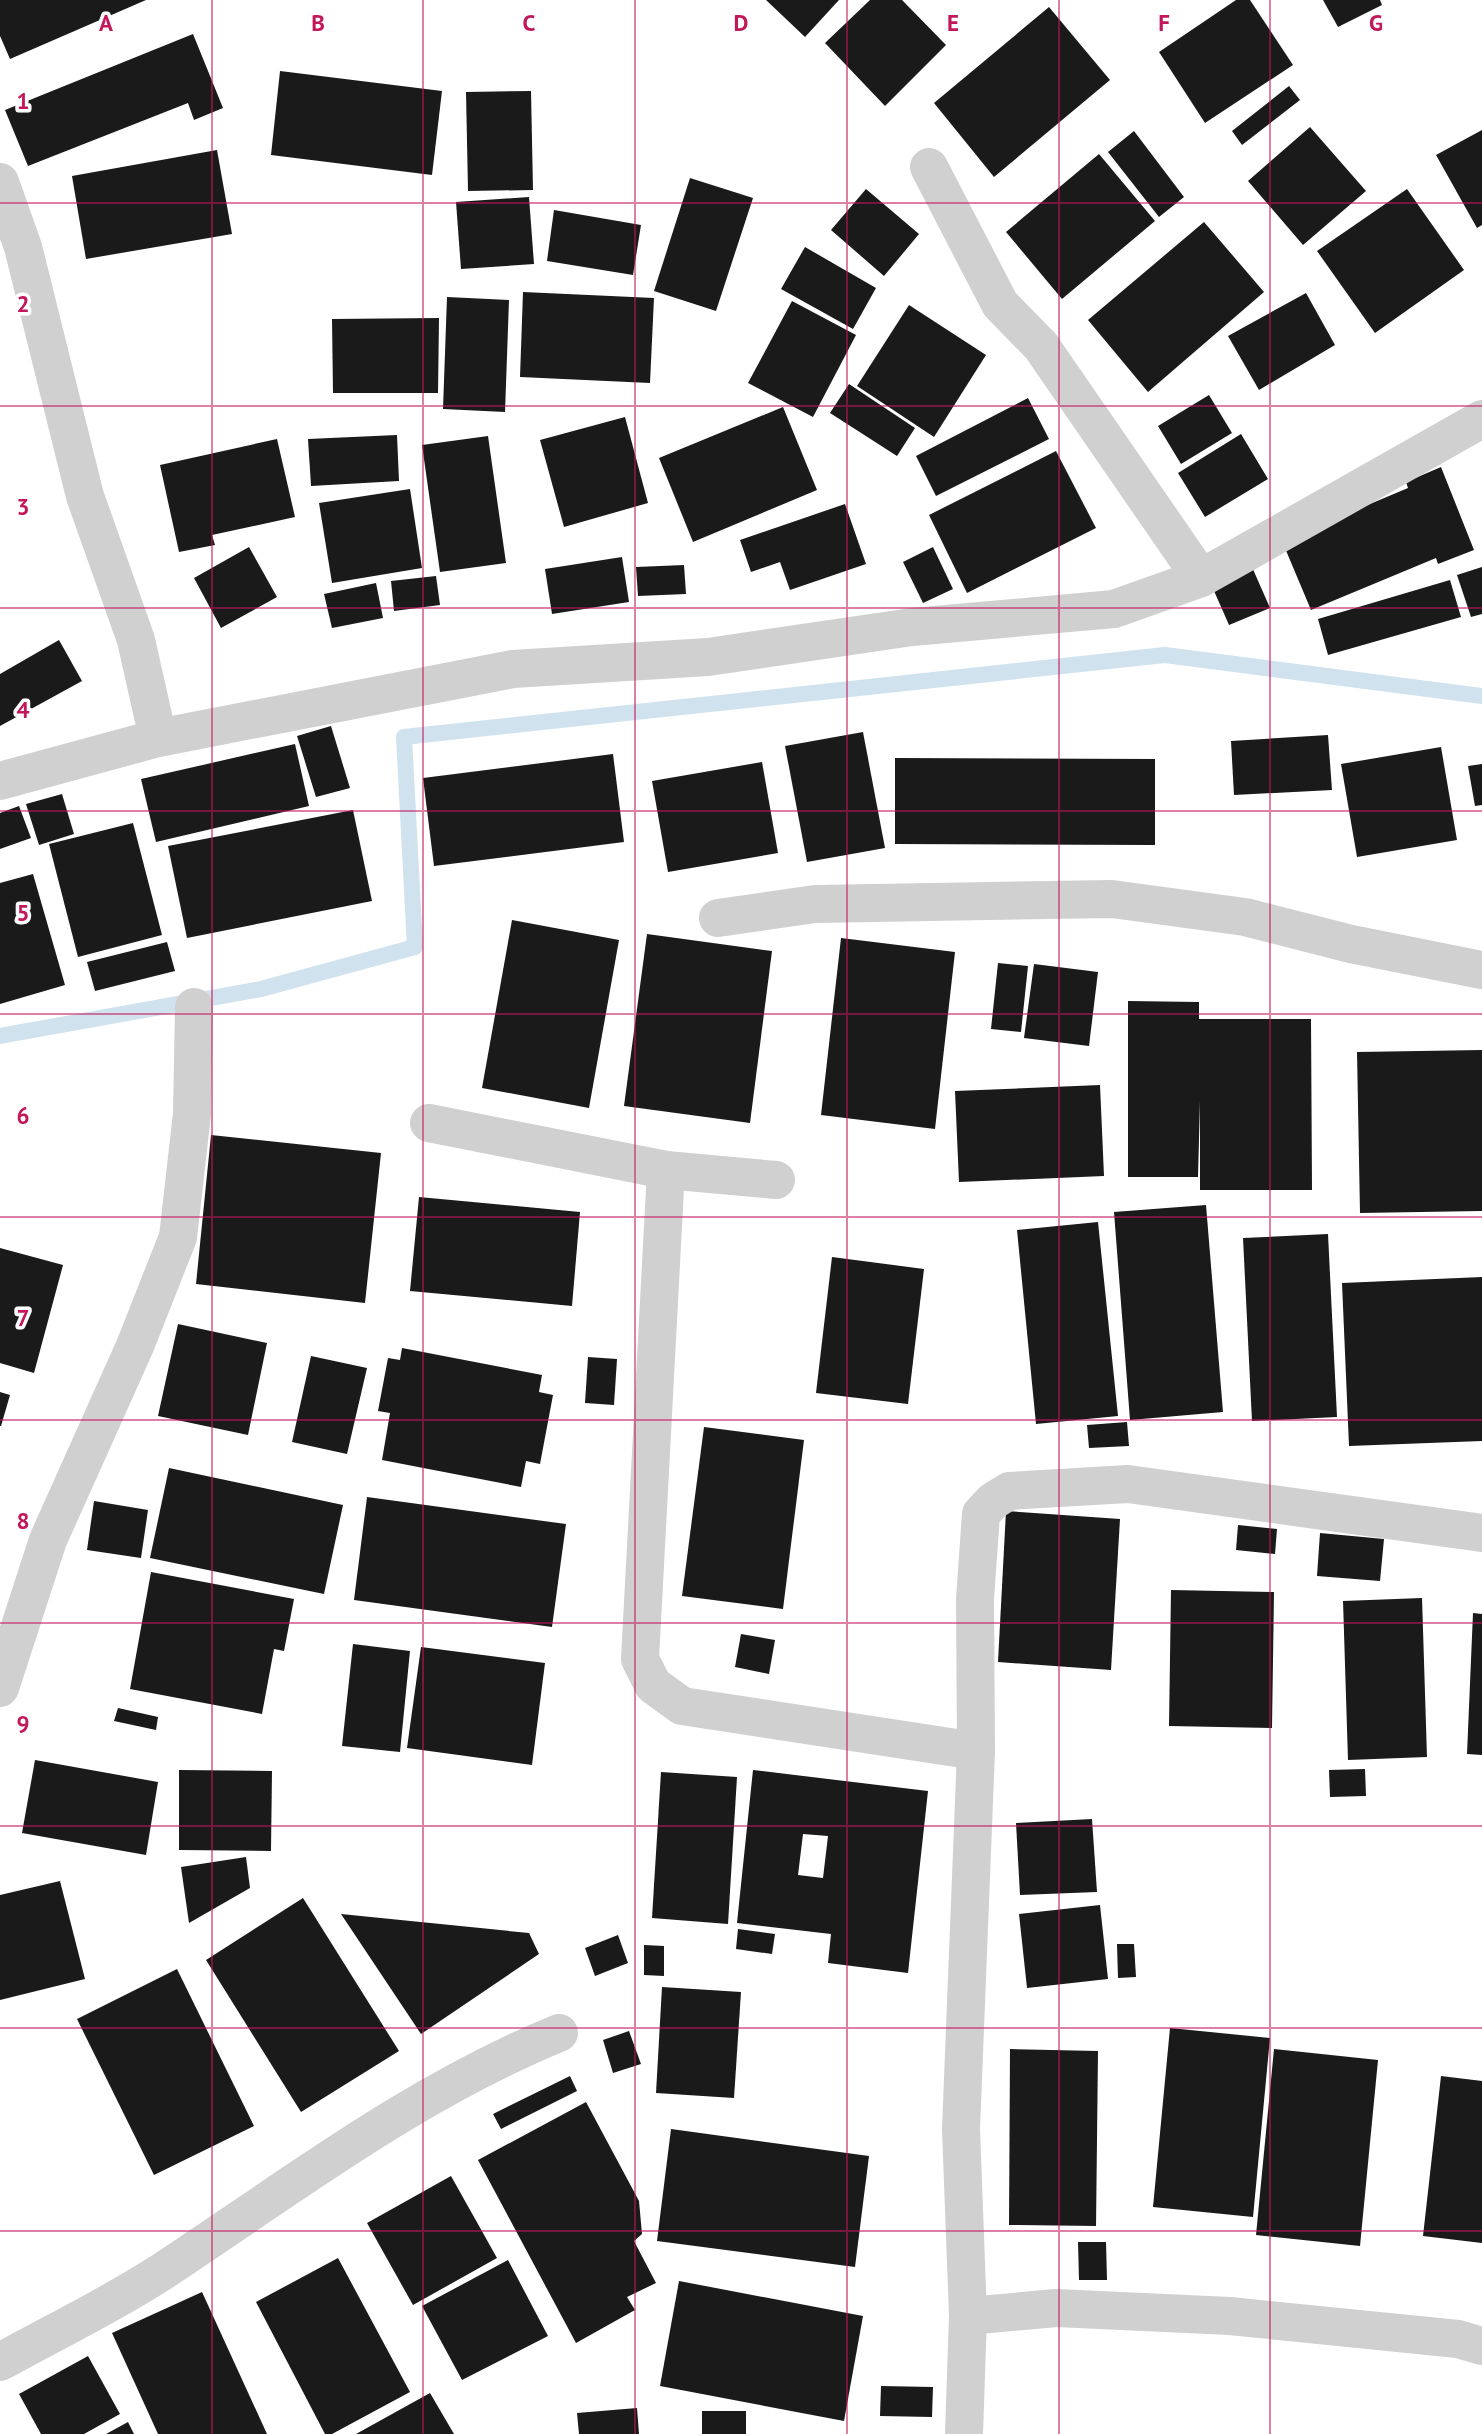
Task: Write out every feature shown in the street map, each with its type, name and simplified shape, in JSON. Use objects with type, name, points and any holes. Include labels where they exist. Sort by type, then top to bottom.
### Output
[{"type":"street","points":[[929,167],[1000,304],[1041,346],[1201,578]]},
{"type":"street","points":[[0,182],[23,247],[85,496],[136,640],[158,738]]},
{"type":"street","points":[[0,781],[158,738],[513,669],[708,657],[912,628],[1114,609],[1201,578],[1482,419]]},
{"type":"street","points":[[718,918],[815,904],[1112,899],[1245,917],[1351,944],[1482,970]]},
{"type":"street","points":[[0,1688],[48,1540],[135,1346],[178,1237],[192,1114],[194,1007]]},
{"type":"street","points":[[429,1123],[666,1170],[776,1180]]},
{"type":"street","points":[[666,1170],[640,1659],[653,1685],[682,1706],[976,1751]]},
{"type":"street","points":[[964,2434],[968,2316],[961,2129],[976,1751],[975,1599],[981,1514],[993,1501],[1009,1491],[1128,1484],[1482,1533]]},
{"type":"street","points":[[0,2362],[160,2273],[373,2129],[503,2056],[559,2033]]},
{"type":"street","points":[[968,2316],[1056,2308],[1230,2316],[1458,2339],[1482,2346]]},
{"type":"building","points":[[0,0],[146,0],[10,59],[0,36]]},
{"type":"building","points":[[766,0],[839,0],[805,37]]},
{"type":"building","points":[[870,0],[902,0],[946,45],[885,106],[825,43]]},
{"type":"building","points":[[1236,0],[1250,0],[1293,65],[1205,123],[1159,52]]},
{"type":"building","points":[[1323,0],[1380,0],[1382,5],[1338,27]]},
{"type":"building","points":[[1049,7],[1110,80],[994,177],[934,103]]},
{"type":"building","points":[[193,34],[223,108],[194,120],[188,103],[28,166],[5,110]]},
{"type":"building","points":[[280,71],[442,91],[432,175],[271,155]]},
{"type":"building","points":[[1289,86],[1300,100],[1242,145],[1232,131]]},
{"type":"building","points":[[531,91],[533,190],[468,191],[466,92]]},
{"type":"building","points":[[1310,127],[1366,191],[1303,245],[1248,181]]},
{"type":"building","points":[[1482,130],[1482,225],[1477,228],[1436,155]]},
{"type":"building","points":[[1134,131],[1184,197],[1159,217],[1108,152]]},
{"type":"building","points":[[217,150],[232,234],[86,259],[72,176]]},
{"type":"building","points":[[1099,154],[1155,221],[1062,299],[1006,232]]},
{"type":"building","points":[[690,178],[753,198],[716,311],[654,291]]},
{"type":"building","points":[[866,189],[919,234],[884,276],[831,230]]},
{"type":"building","points":[[1407,189],[1464,270],[1375,333],[1317,251]]},
{"type":"building","points":[[529,197],[534,264],[461,269],[456,202]]},
{"type":"building","points":[[554,210],[641,225],[633,275],[547,261]]},
{"type":"building","points":[[1204,222],[1264,292],[1148,392],[1088,320]]},
{"type":"building","points":[[805,247],[876,288],[853,329],[781,289]]},
{"type":"building","points":[[523,292],[654,298],[650,383],[520,377]]},
{"type":"building","points":[[1306,293],[1335,345],[1259,390],[1228,336]]},
{"type":"building","points":[[447,297],[509,300],[505,412],[443,409]]},
{"type":"building","points":[[792,301],[856,335],[813,417],[748,383]]},
{"type":"building","points":[[909,305],[986,355],[934,437],[857,386]]},
{"type":"building","points":[[439,318],[438,393],[333,393],[332,319]]},
{"type":"building","points":[[849,384],[915,428],[897,456],[830,413]]},
{"type":"building","points":[[1209,395],[1232,433],[1181,464],[1158,426]]},
{"type":"building","points":[[1028,398],[1049,439],[936,496],[916,456]]},
{"type":"building","points":[[783,407],[817,490],[693,542],[659,458]]},
{"type":"building","points":[[625,417],[648,503],[564,527],[540,440]]},
{"type":"building","points":[[1241,434],[1268,479],[1205,517],[1178,473]]},
{"type":"building","points":[[397,435],[399,481],[311,486],[308,439]]},
{"type":"building","points":[[488,436],[506,563],[440,572],[422,445]]},
{"type":"building","points":[[277,439],[295,517],[212,535],[215,545],[179,552],[160,465]]},
{"type":"building","points":[[1056,451],[1096,528],[967,593],[929,515]]},
{"type":"building","points":[[1441,467],[1474,550],[1438,564],[1436,558],[1311,610],[1282,541],[1408,488],[1406,482]]},
{"type":"building","points":[[410,489],[422,568],[332,583],[319,503]]},
{"type":"building","points":[[845,504],[866,564],[790,590],[780,562],[751,572],[740,540]]},
{"type":"building","points":[[249,547],[277,597],[221,628],[194,578]]},
{"type":"building","points":[[933,547],[953,589],[923,603],[903,562]]},
{"type":"building","points":[[622,557],[629,602],[552,614],[545,569]]},
{"type":"building","points":[[684,565],[686,594],[638,596],[636,567]]},
{"type":"building","points":[[1252,567],[1270,608],[1229,625],[1211,584]]},
{"type":"building","points":[[1482,567],[1482,614],[1471,617],[1457,575]]},
{"type":"building","points":[[436,576],[440,605],[394,611],[391,581]]},
{"type":"building","points":[[1450,580],[1461,617],[1328,655],[1318,619]]},
{"type":"building","points":[[376,583],[383,618],[332,628],[324,594]]},
{"type":"building","points":[[59,640],[82,681],[0,726],[0,674]]},
{"type":"building","points":[[331,726],[350,788],[316,797],[297,736]]},
{"type":"building","points":[[863,732],[885,848],[807,862],[785,746]]},
{"type":"building","points":[[1328,735],[1332,790],[1234,795],[1231,741]]},
{"type":"building","points":[[295,744],[309,806],[156,842],[141,779]]},
{"type":"building","points":[[1441,747],[1457,840],[1357,857],[1341,764]]},
{"type":"building","points":[[613,754],[624,842],[434,866],[423,778]]},
{"type":"building","points":[[895,758],[1155,759],[1155,845],[895,844]]},
{"type":"building","points":[[762,762],[778,853],[668,872],[652,781]]},
{"type":"building","points":[[1482,764],[1482,805],[1475,806],[1468,766]]},
{"type":"building","points":[[62,794],[74,834],[39,845],[26,804]]},
{"type":"building","points":[[19,806],[31,838],[0,849],[0,813]]},
{"type":"building","points":[[353,810],[372,901],[187,938],[168,846]]},
{"type":"building","points":[[133,823],[162,935],[78,957],[49,844]]},
{"type":"building","points":[[33,874],[65,985],[0,1004],[0,883]]},
{"type":"building","points":[[512,920],[619,940],[589,1108],[482,1088]]},
{"type":"building","points":[[647,934],[772,951],[750,1123],[624,1106]]},
{"type":"building","points":[[841,938],[955,952],[935,1129],[821,1115]]},
{"type":"building","points":[[167,942],[175,971],[95,991],[87,962]]},
{"type":"building","points":[[998,963],[1028,966],[1021,1032],[991,1029]]},
{"type":"building","points":[[1034,964],[1098,972],[1089,1046],[1024,1038]]},
{"type":"building","points":[[1128,1001],[1199,1002],[1199,1019],[1311,1019],[1312,1190],[1200,1190],[1200,1101],[1198,1177],[1128,1177]]},
{"type":"building","points":[[1482,1050],[1482,1211],[1360,1213],[1357,1052]]},
{"type":"building","points":[[1100,1085],[1104,1176],[959,1182],[955,1091]]},
{"type":"building","points":[[211,1135],[381,1153],[365,1303],[196,1284]]},
{"type":"building","points":[[419,1197],[580,1212],[572,1306],[410,1291]]},
{"type":"building","points":[[1206,1205],[1223,1412],[1130,1420],[1114,1212]]},
{"type":"building","points":[[1098,1222],[1118,1416],[1036,1424],[1017,1230]]},
{"type":"building","points":[[1328,1234],[1337,1417],[1252,1421],[1243,1238]]},
{"type":"building","points":[[0,1248],[63,1265],[34,1373],[0,1363]]},
{"type":"building","points":[[832,1257],[924,1269],[908,1404],[816,1393]]},
{"type":"building","points":[[1482,1277],[1482,1441],[1349,1446],[1342,1283]]},
{"type":"building","points":[[178,1324],[267,1343],[248,1435],[158,1416]]},
{"type":"building","points":[[402,1348],[542,1375],[539,1392],[553,1395],[540,1464],[526,1461],[521,1487],[382,1460],[390,1413],[378,1411],[388,1358],[400,1360]]},
{"type":"building","points":[[311,1356],[367,1368],[347,1454],[292,1442]]},
{"type":"building","points":[[588,1357],[617,1359],[614,1405],[585,1403]]},
{"type":"building","points":[[0,1392],[10,1395],[1,1426],[0,1426]]},
{"type":"building","points":[[1127,1422],[1129,1446],[1089,1448],[1087,1425]]},
{"type":"building","points":[[704,1427],[804,1440],[783,1609],[682,1596]]},
{"type":"building","points":[[169,1468],[343,1505],[324,1594],[150,1558]]},
{"type":"building","points":[[367,1497],[566,1524],[552,1627],[354,1600]]},
{"type":"building","points":[[94,1501],[148,1510],[141,1558],[87,1550]]},
{"type":"building","points":[[1006,1511],[1120,1519],[1111,1670],[998,1662]]},
{"type":"building","points":[[1238,1525],[1277,1529],[1275,1554],[1236,1550]]},
{"type":"building","points":[[1320,1533],[1384,1539],[1380,1581],[1317,1576]]},
{"type":"building","points":[[151,1572],[294,1599],[284,1651],[274,1649],[262,1714],[130,1689]]},
{"type":"building","points":[[1171,1590],[1274,1592],[1272,1728],[1169,1726]]},
{"type":"building","points":[[1422,1598],[1427,1757],[1348,1760],[1343,1601]]},
{"type":"building","points":[[1473,1613],[1482,1614],[1482,1755],[1467,1754]]},
{"type":"building","points":[[741,1634],[775,1640],[769,1674],[735,1667]]},
{"type":"building","points":[[353,1644],[410,1651],[400,1752],[342,1746]]},
{"type":"building","points":[[421,1647],[545,1663],[532,1765],[407,1748]]},
{"type":"building","points":[[118,1708],[158,1717],[156,1730],[114,1721]]},
{"type":"building","points":[[35,1760],[158,1782],[146,1855],[22,1833]]},
{"type":"building","points":[[1365,1769],[1366,1796],[1330,1797],[1329,1770]]},
{"type":"building","points":[[179,1770],[272,1771],[271,1851],[179,1850]]},
{"type":"building","points":[[753,1770],[928,1791],[908,1973],[828,1963],[831,1934],[737,1923]],"holes":[[[803,1834],[828,1836],[823,1878],[798,1875]]]},
{"type":"building","points":[[661,1772],[737,1777],[728,1924],[652,1918]]},
{"type":"building","points":[[1092,1819],[1097,1892],[1020,1895],[1016,1823]]},
{"type":"building","points":[[246,1857],[250,1888],[189,1923],[181,1867]]},
{"type":"building","points":[[60,1881],[85,1979],[0,2000],[0,1895]]},
{"type":"building","points":[[303,1898],[399,2051],[301,2112],[206,1960]]},
{"type":"building","points":[[1100,1905],[1108,1979],[1027,1988],[1019,1914]]},
{"type":"building","points":[[341,1914],[529,1933],[539,1954],[421,2034]]},
{"type":"building","points":[[738,1929],[775,1934],[772,1954],[736,1949]]},
{"type":"building","points":[[618,1935],[628,1963],[595,1976],[585,1948]]},
{"type":"building","points":[[1117,1944],[1134,1944],[1136,1977],[1118,1978]]},
{"type":"building","points":[[644,1945],[664,1946],[664,1976],[644,1975]]},
{"type":"building","points":[[177,1969],[254,2126],[154,2175],[77,2019]]},
{"type":"building","points":[[662,1987],[741,1992],[734,2098],[656,2093]]},
{"type":"building","points":[[1170,2028],[1270,2038],[1253,2217],[1153,2207]]},
{"type":"building","points":[[629,2031],[641,2064],[613,2073],[603,2040]]},
{"type":"building","points":[[1010,2049],[1098,2051],[1096,2226],[1009,2225]]},
{"type":"building","points":[[1274,2049],[1378,2060],[1360,2246],[1256,2235]]},
{"type":"building","points":[[570,2076],[577,2091],[501,2129],[493,2114]]},
{"type":"building","points":[[1441,2076],[1482,2081],[1482,2243],[1423,2236]]},
{"type":"building","points":[[586,2102],[639,2201],[642,2234],[634,2241],[656,2283],[627,2297],[635,2310],[576,2343],[478,2160]]},
{"type":"building","points":[[671,2129],[869,2156],[855,2267],[657,2241]]},
{"type":"building","points":[[451,2176],[497,2258],[413,2305],[367,2223]]},
{"type":"building","points":[[1078,2242],[1106,2242],[1107,2280],[1079,2280]]},
{"type":"building","points":[[338,2258],[410,2392],[332,2434],[325,2434],[256,2302]]},
{"type":"building","points":[[508,2260],[548,2336],[462,2380],[422,2306]]},
{"type":"building","points":[[679,2281],[863,2316],[844,2421],[660,2386]]},
{"type":"building","points":[[202,2292],[267,2434],[158,2434],[112,2333]]},
{"type":"building","points":[[88,2356],[120,2414],[84,2434],[41,2434],[19,2394]]},
{"type":"building","points":[[881,2386],[933,2387],[932,2417],[880,2416]]},
{"type":"building","points":[[430,2393],[454,2434],[356,2434]]},
{"type":"building","points":[[637,2408],[639,2434],[579,2434],[577,2413]]},
{"type":"building","points":[[702,2411],[746,2411],[746,2434],[702,2434]]},
{"type":"building","points":[[128,2422],[134,2434],[106,2434]]},
{"type":"waterway","points":[[0,1036],[261,989],[415,947],[404,737],[1165,655],[1482,696]]}]
